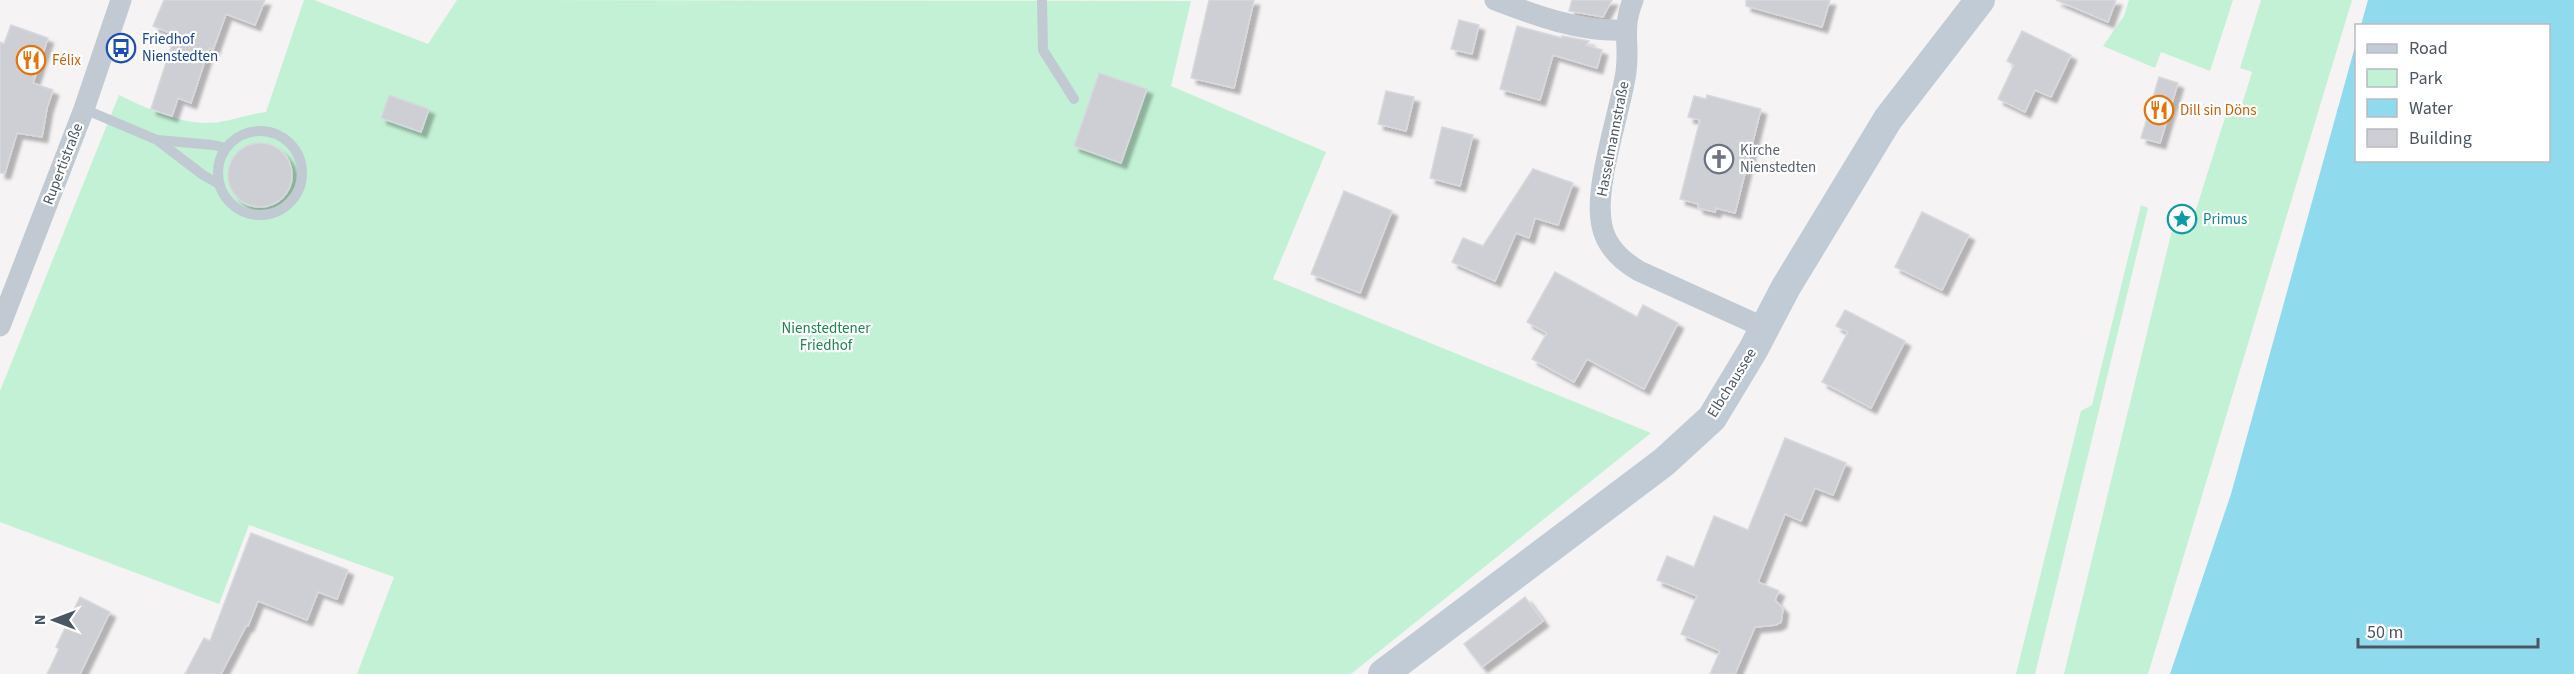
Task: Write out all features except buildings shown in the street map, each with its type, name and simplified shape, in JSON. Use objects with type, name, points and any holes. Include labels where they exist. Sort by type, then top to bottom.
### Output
[{"type":"main road","name":"Elbchaussee","points":[[1383,674],[1664,462],[1701,430],[1721,405],[1798,268],[1888,119],[1980,0]]},
{"type":"street","name":"Rupertistraße","points":[[0,326],[84,110],[122,0]]},
{"type":"street","points":[[1495,0],[1574,26],[1596,30],[1625,30]]},
{"type":"street","name":"Hasselmannstraße","points":[[1633,0],[1625,30],[1626,73],[1600,203],[1604,233],[1621,258],[1639,271],[1765,328]]},
{"type":"lane","points":[[1042,0],[1043,50],[1074,99]]},
{"type":"lane","points":[[84,110],[157,140],[203,175],[219,184]]},
{"type":"lane","points":[[255,131],[279,134],[296,150],[301,160],[303,174],[294,200],[284,209],[257,216],[234,207],[227,201],[219,184],[218,171],[226,148],[234,140],[255,131]]},
{"type":"lane","points":[[157,140],[226,148]]},
{"type":"green space","name":"Nienstedtener Friedhof","points":[[304,0],[314,0],[428,44],[457,0],[1191,1],[1171,86],[1326,152],[1273,279],[1651,433],[1351,674],[357,674],[394,577],[249,525],[219,604],[0,522],[0,391],[119,95],[170,117],[198,122],[225,121],[266,112]]},
{"type":"green space","points":[[2129,0],[2233,0],[2210,71],[2161,52],[2155,68],[2103,46],[2124,16]]},
{"type":"green space","points":[[2261,0],[2352,0],[2148,674],[2064,674],[2174,222],[2185,223],[2194,216],[2228,108],[2240,111],[2252,72],[2240,68]]},
{"type":"green space","points":[[2141,205],[2148,208],[2035,674],[2016,674],[2081,411],[2092,405]]},
{"type":"water","points":[[2368,0],[2574,0],[2574,674],[2170,674],[2231,494],[2355,47],[2355,162],[2550,162],[2550,24],[2361,24]]},
{"type":"place","name":"Friedhof Nienstedten","points":[[121,48]]},
{"type":"place","name":"Félix","points":[[31,60]]},
{"type":"place","name":"Dill sin Döns","points":[[2159,110]]},
{"type":"place","name":"Kirche Nienstedten","points":[[1719,159]]},
{"type":"place","name":"Primus","points":[[2182,219]]}]
